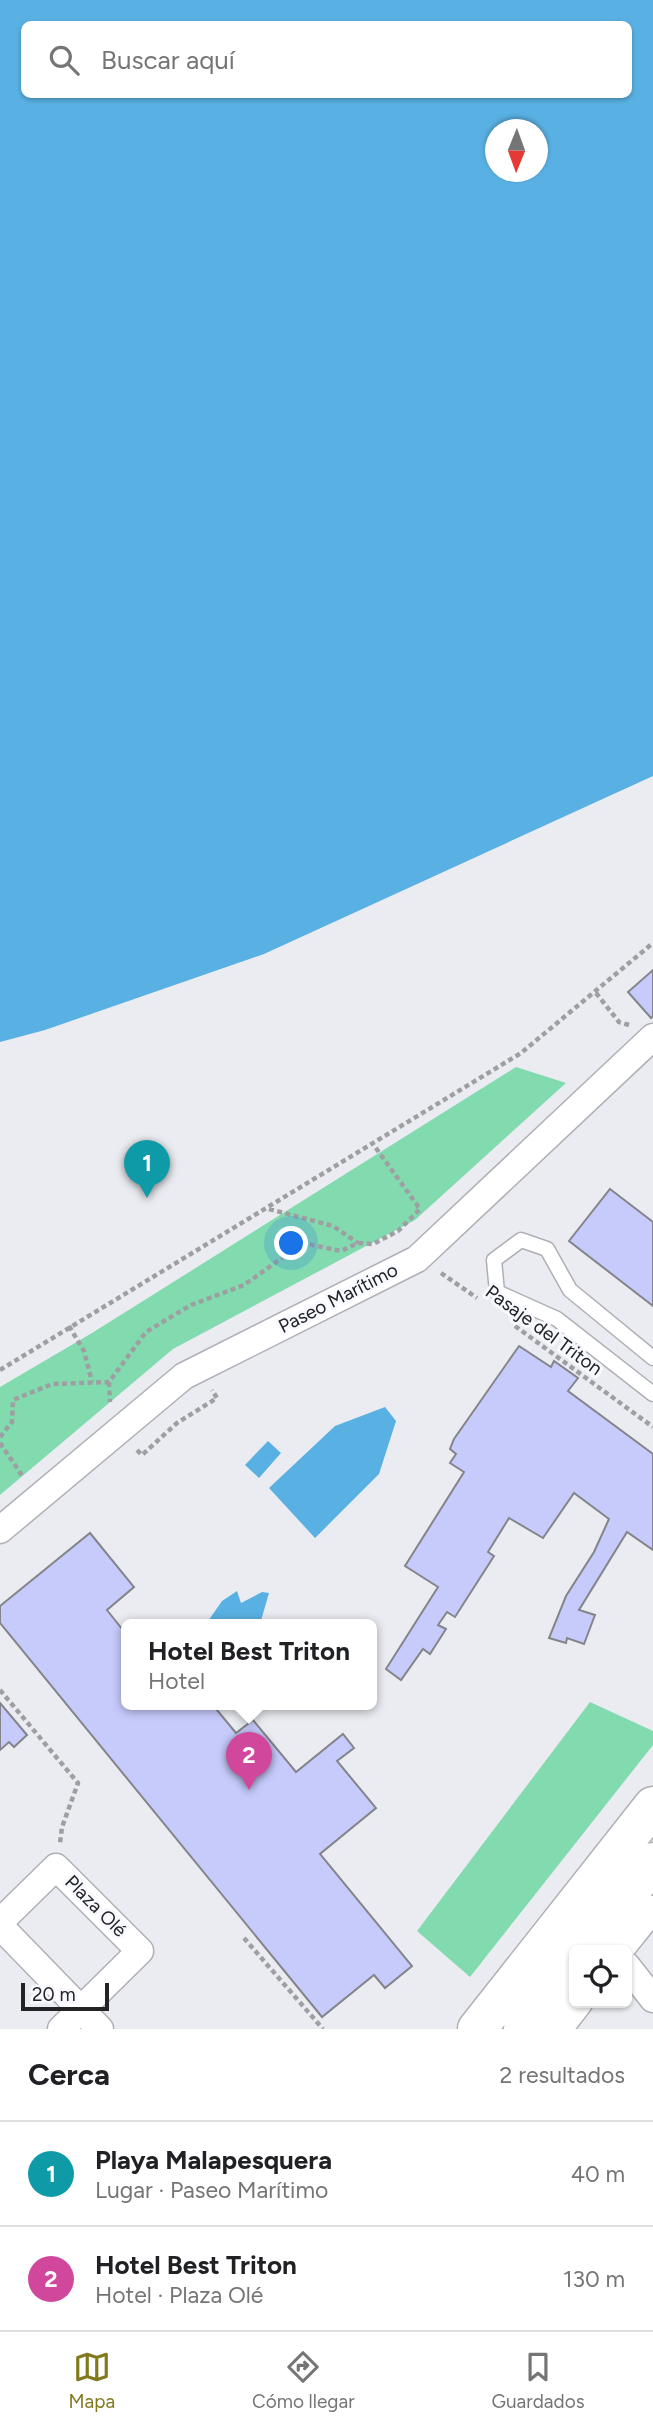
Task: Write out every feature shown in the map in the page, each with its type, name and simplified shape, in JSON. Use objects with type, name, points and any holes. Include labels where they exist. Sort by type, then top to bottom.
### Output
[{"type":"main road","points":[[477,2029],[653,1806]]},
{"type":"main road","points":[[606,1945],[653,1862]]},
{"type":"main road","points":[[523,2029],[569,1971]]},
{"type":"street","name":"Paseo Marítimo","points":[[0,1530],[184,1376],[417,1259],[653,1037]]},
{"type":"street","name":"Plaza Olé","points":[[56,1867],[140,1951],[82,2008],[0,1924],[56,1867]]},
{"type":"street","points":[[606,1945],[653,1909]]},
{"type":"street","points":[[632,1972],[653,1999]]},
{"type":"street","points":[[61,2029],[82,2008],[100,2029]]},
{"type":"street","points":[[559,2029],[575,2008]]},
{"type":"lane","points":[[653,1358],[570,1290],[547,1249],[521,1240],[494,1259],[497,1292],[557,1319],[653,1394]]},
{"type":"path","points":[[0,1370],[521,1053],[653,943]]},
{"type":"path","points":[[596,993],[606,1003]]},
{"type":"path","points":[[110,1406],[109,1382],[146,1332],[191,1306],[244,1285],[303,1243],[341,1251],[358,1243],[373,1244],[398,1231],[420,1209],[373,1144]]},
{"type":"path","points":[[268,1209],[333,1226],[358,1243]]},
{"type":"path","name":"Pasaje del Triton","points":[[417,1259],[484,1304]]},
{"type":"path","name":"Pasaje del Triton","points":[[507,1320],[653,1427]]},
{"type":"path","points":[[69,1326],[84,1351],[92,1382]]},
{"type":"path","points":[[0,1437],[12,1422],[13,1400],[52,1384],[109,1382]]},
{"type":"path","points":[[185,1419],[208,1404]]},
{"type":"path","points":[[0,1443],[24,1478]]},
{"type":"path","points":[[0,1690],[78,1783],[62,1828],[56,1867]]},
{"type":"path","points":[[244,1938],[323,2029]]},
{"type":"green space","points":[[516,1067],[566,1083],[415,1220],[173,1349],[0,1495],[0,1387],[92,1333]]},
{"type":"green space","points":[[590,1702],[653,1731],[653,1745],[470,1977],[417,1931]]},
{"type":"water","points":[[0,0],[653,0],[653,776],[264,954],[45,1030],[0,1042]]},
{"type":"water","points":[[385,1407],[396,1421],[379,1474],[315,1538],[269,1488],[335,1426]]},
{"type":"water","points":[[268,1441],[281,1453],[259,1478],[245,1465]]},
{"type":"water","points":[[237,1591],[241,1603],[262,1592],[269,1593],[261,1619],[209,1619],[222,1601]]},
{"type":"building","points":[[653,970],[653,1016],[651,1018],[628,992]]},
{"type":"building","points":[[610,1189],[653,1222],[653,1306],[569,1241]]},
{"type":"building","points":[[519,1346],[551,1367],[554,1361],[578,1378],[568,1391],[653,1454],[653,1550],[627,1532],[579,1610],[595,1615],[584,1644],[567,1638],[566,1643],[549,1638],[566,1596],[594,1552],[609,1519],[574,1493],[543,1538],[509,1518],[488,1552],[494,1556],[455,1617],[447,1612],[438,1625],[446,1629],[430,1654],[423,1649],[401,1680],[386,1669],[438,1587],[405,1566],[464,1472],[450,1463],[456,1454],[450,1449],[454,1439]]},
{"type":"building","points":[[90,1533],[134,1587],[107,1610],[121,1628],[121,1710],[217,1710],[236,1733],[253,1720],[296,1772],[343,1734],[354,1748],[337,1761],[376,1808],[320,1854],[412,1966],[385,1988],[374,1975],[322,2017],[0,1623],[0,1606]]},
{"type":"building","points":[[0,1703],[27,1735],[14,1747],[9,1742],[0,1750]]},
{"type":"place","name":"Playa Malapesquera","points":[[147,1198]]},
{"type":"place","name":"Hotel Best Triton","points":[[249,1790]]}]
